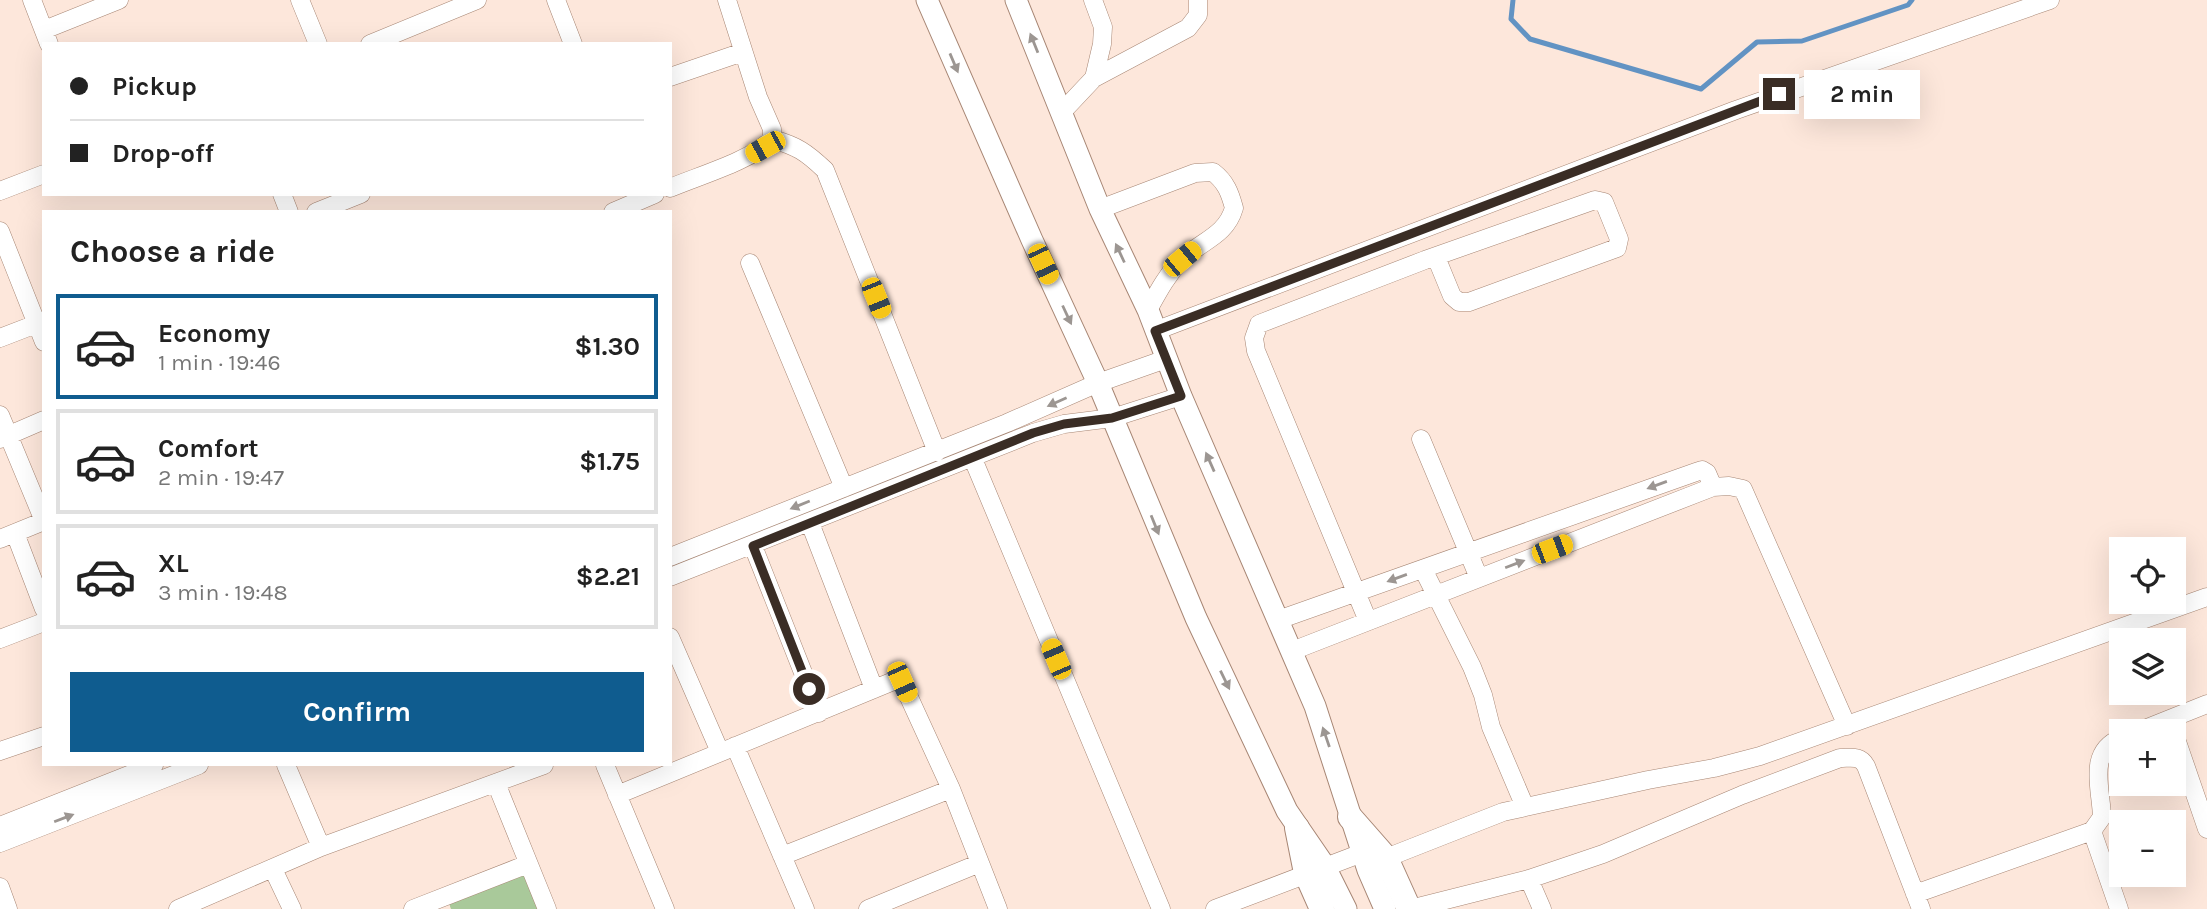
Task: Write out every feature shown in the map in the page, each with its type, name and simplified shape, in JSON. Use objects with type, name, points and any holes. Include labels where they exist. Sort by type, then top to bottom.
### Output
[{"type":"highway","points":[[1350,817],[1410,909]]},
{"type":"highway","points":[[1297,828],[1315,869],[1322,909]]},
{"type":"main road","points":[[927,0],[1098,383],[1178,578],[1297,828]]},
{"type":"main road","points":[[1016,0],[1100,209],[1147,310],[1181,396],[1292,651],[1324,730],[1350,817]]},
{"type":"main road","points":[[1375,852],[1385,909]]},
{"type":"main road","points":[[1315,869],[1346,909]]},
{"type":"street","points":[[32,0],[47,37],[119,0]]},
{"type":"street","points":[[300,0],[317,42]]},
{"type":"street","points":[[375,42],[477,0]]},
{"type":"street","points":[[556,0],[572,42]]},
{"type":"street","points":[[672,187],[749,155],[765,147],[772,139],[772,129],[727,0]]},
{"type":"street","points":[[1093,0],[1103,27],[1094,78]]},
{"type":"street","points":[[1062,112],[1094,78],[1188,29],[1198,15],[1198,0]]},
{"type":"street","points":[[1155,331],[1737,110],[2050,0]]},
{"type":"street","points":[[672,76],[743,52]]},
{"type":"street","points":[[772,139],[795,145],[825,170],[937,452]]},
{"type":"street","points":[[1100,209],[1195,173],[1213,173],[1223,181],[1230,192],[1234,208],[1225,229],[1206,239],[1182,259],[1167,276],[1147,310]]},
{"type":"street","points":[[0,191],[42,175]]},
{"type":"street","points":[[321,210],[356,196]]},
{"type":"street","points":[[618,210],[644,196]]},
{"type":"street","points":[[1368,621],[1256,351],[1254,338],[1258,324],[1436,257],[1595,200],[1604,202],[1619,239],[1617,248],[1469,302],[1459,302],[1452,296],[1436,257]]},
{"type":"street","points":[[0,231],[40,322],[0,338]]},
{"type":"street","points":[[750,262],[844,488]]},
{"type":"street","points":[[672,556],[937,452],[1098,383],[1166,359]]},
{"type":"street","points":[[672,576],[1033,433],[1064,424],[1112,418],[1181,396]]},
{"type":"street","points":[[0,415],[4,437],[42,517]]},
{"type":"street","points":[[4,437],[42,421]]},
{"type":"street","points":[[1421,439],[1479,578]]},
{"type":"street","points":[[973,459],[1161,909]]},
{"type":"street","points":[[1278,620],[1696,471],[1707,473],[1713,487]]},
{"type":"street","points":[[1292,651],[1713,487],[1736,486],[1743,489],[1847,726]]},
{"type":"street","points":[[42,522],[8,536],[42,605]]},
{"type":"street","points":[[810,523],[874,689]]},
{"type":"street","points":[[753,546],[819,713]]},
{"type":"street","points":[[1423,569],[1472,667],[1491,727],[1525,807]]},
{"type":"street","points":[[1214,909],[1315,869],[1525,807],[1760,756],[2207,597]]},
{"type":"street","points":[[0,639],[42,623]]},
{"type":"street","points":[[672,641],[782,856],[805,909]]},
{"type":"street","points":[[617,795],[896,680],[902,682],[951,789],[998,909]]},
{"type":"street","points":[[2185,719],[2207,704]]},
{"type":"street","points":[[0,751],[42,737]]},
{"type":"street","points":[[1410,909],[1529,879],[1603,854],[1840,758],[1856,757],[1863,760],[1866,766],[1919,901],[2092,831],[2102,817],[2098,765],[2102,751],[2109,743]]},
{"type":"street","points":[[0,826],[151,766]]},
{"type":"street","points":[[0,843],[196,766]]},
{"type":"street","points":[[286,766],[321,847]]},
{"type":"street","points":[[178,909],[199,905],[321,847],[541,766]]},
{"type":"street","points":[[605,766],[665,909]]},
{"type":"street","points":[[2186,768],[2207,829]]},
{"type":"street","points":[[496,783],[547,909]]},
{"type":"street","points":[[782,856],[951,789]]},
{"type":"street","points":[[2092,831],[2119,909]]},
{"type":"street","points":[[868,909],[980,863]]},
{"type":"street","points":[[413,909],[443,903],[528,864]]},
{"type":"street","points":[[273,869],[292,909]]},
{"type":"street","points":[[1529,879],[1542,909]]},
{"type":"street","points":[[0,887],[8,909]]},
{"type":"green space","points":[[526,866],[543,909],[451,909],[447,898]]},
{"type":"waterway","points":[[1513,0],[1511,19],[1530,39],[1701,89],[1757,42],[1802,41],[1908,5],[1912,0]]},
{"type":"route","points":[[809,689],[753,546],[1033,433],[1064,424],[1112,418],[1181,396],[1155,331],[1779,94]]}]
